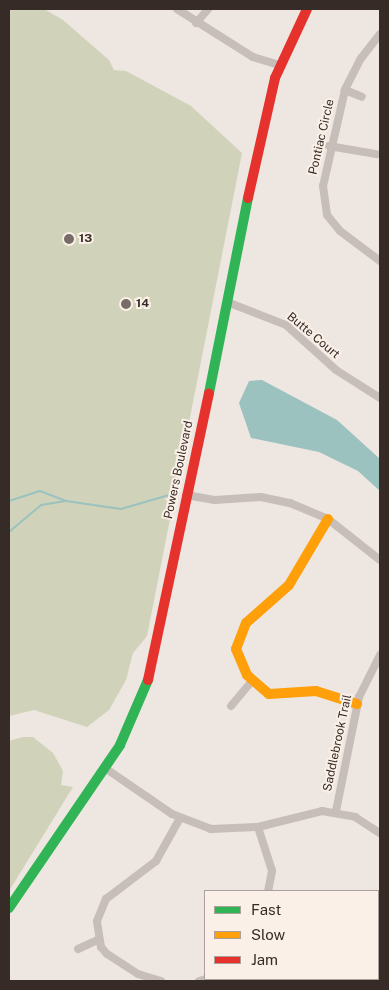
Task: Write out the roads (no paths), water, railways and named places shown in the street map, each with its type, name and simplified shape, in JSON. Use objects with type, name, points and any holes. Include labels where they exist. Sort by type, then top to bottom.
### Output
[{"type":"main road","name":"Powers Boulevard","points":[[9,908],[105,768],[133,721],[153,664],[186,495],[279,65],[306,9]]},
{"type":"main road","points":[[328,519],[289,585],[246,623],[238,636],[240,660],[252,681],[270,694],[316,691],[357,704]]},
{"type":"street","points":[[177,9],[196,23],[253,57],[279,65]]},
{"type":"street","points":[[196,23],[208,9]]},
{"type":"street","name":"Pontiac Circle","points":[[380,34],[361,58],[345,90],[330,146],[323,186],[327,215],[340,231],[380,261]]},
{"type":"street","points":[[345,90],[362,97]]},
{"type":"street","points":[[330,146],[376,154]]},
{"type":"street","name":"Butte Court","points":[[227,302],[286,325],[336,370],[380,398]]},
{"type":"street","points":[[186,495],[215,500],[261,497],[290,503],[328,519],[380,560]]},
{"type":"street","name":"Saddlebrook Trail","points":[[336,811],[357,704],[380,655]]},
{"type":"street","points":[[231,706],[252,681]]},
{"type":"street","points":[[105,768],[180,818],[211,829],[258,827],[308,811],[336,811],[380,833]]},
{"type":"street","points":[[161,981],[119,962],[99,940],[98,921],[106,898],[156,861],[180,818]]},
{"type":"street","points":[[258,827],[272,871],[268,890]]},
{"type":"street","points":[[78,949],[99,940]]},
{"type":"water","points":[[262,380],[337,420],[380,459],[380,491],[358,471],[319,452],[251,438],[239,403],[249,381]]},
{"type":"waterway","points":[[9,501],[40,491],[66,501]]},
{"type":"waterway","points":[[9,532],[41,505],[66,501],[121,509],[169,495]]},
{"type":"place","name":"13","points":[[69,239]]},
{"type":"place","name":"14","points":[[126,304]]}]
